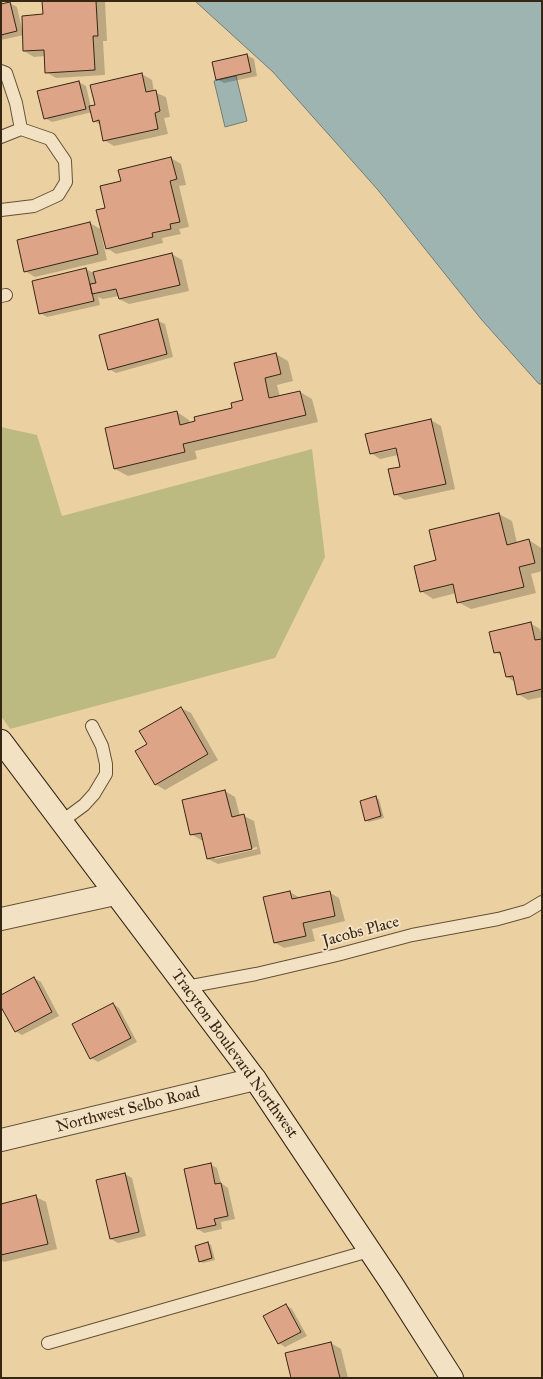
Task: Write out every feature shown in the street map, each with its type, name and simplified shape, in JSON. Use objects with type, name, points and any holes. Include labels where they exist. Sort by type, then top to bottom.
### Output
[{"type":"main road","name":"Tracyton Boulevard Northwest","points":[[1,741],[255,1079],[452,1378]]},
{"type":"main road","points":[[1,919],[115,894]]},
{"type":"main road","name":"Northwest Selbo Road","points":[[1,1140],[255,1079]]},
{"type":"lane","points":[[1,71],[6,73],[16,102],[21,129]]},
{"type":"lane","points":[[1,138],[21,129],[50,139],[65,161],[66,182],[58,195],[34,206],[1,210]]},
{"type":"lane","points":[[62,822],[84,805],[94,794],[106,774],[106,764],[102,746],[92,726]]},
{"type":"lane","name":"Jacobs Place","points":[[186,987],[256,974],[337,955],[419,933],[498,919],[527,912],[542,902]]},
{"type":"lane","points":[[48,1343],[369,1251]]},
{"type":"shaded area","points":[[1,427],[37,435],[62,516],[312,449],[325,557],[275,658],[10,729],[1,716]]},
{"type":"water","points":[[195,1],[542,1],[542,384],[539,384],[481,319],[378,190],[273,72]]},
{"type":"water","points":[[236,76],[247,121],[225,127],[214,81]]},
{"type":"building","points":[[42,1],[96,1],[98,36],[93,36],[95,70],[45,73],[44,50],[23,51],[22,16],[43,14]]},
{"type":"building","points":[[10,2],[17,31],[1,35],[1,4]]},
{"type":"building","points":[[247,54],[251,72],[216,80],[212,62]]},
{"type":"building","points":[[142,73],[146,92],[156,90],[160,111],[155,113],[158,129],[103,141],[99,120],[93,122],[89,106],[95,105],[90,85]]},
{"type":"building","points":[[79,81],[86,109],[44,119],[37,91]]},
{"type":"building","points":[[171,157],[177,179],[170,181],[180,222],[170,224],[171,229],[152,233],[153,237],[106,249],[96,210],[105,208],[100,186],[121,181],[118,170]]},
{"type":"building","points":[[90,222],[98,254],[24,272],[17,240]]},
{"type":"building","points":[[172,253],[180,285],[119,299],[116,289],[92,294],[90,284],[96,283],[93,272]]},
{"type":"building","points":[[86,268],[94,301],[39,314],[32,281]]},
{"type":"building","points":[[158,319],[167,354],[108,370],[99,335]]},
{"type":"building","points":[[276,353],[281,374],[265,378],[269,398],[300,391],[306,415],[183,444],[185,452],[114,469],[105,428],[177,411],[180,425],[195,421],[194,417],[232,408],[231,403],[243,400],[234,363]]},
{"type":"building","points":[[431,419],[446,484],[394,495],[388,469],[400,467],[396,448],[370,454],[365,434]]},
{"type":"building","points":[[499,513],[507,545],[529,539],[535,563],[519,567],[524,587],[457,603],[453,584],[420,592],[414,566],[436,560],[429,530]]},
{"type":"building","points":[[531,622],[535,640],[542,639],[542,689],[517,695],[513,676],[506,677],[500,652],[494,653],[489,632]]},
{"type":"building","points":[[181,707],[208,754],[155,785],[135,751],[147,744],[139,731]]},
{"type":"building","points":[[225,790],[232,817],[244,814],[252,849],[207,859],[201,833],[190,835],[182,800]]},
{"type":"building","points":[[376,796],[381,816],[365,821],[360,801]]},
{"type":"building","points":[[290,891],[292,899],[330,891],[335,916],[303,923],[306,936],[274,943],[263,897]]},
{"type":"building","points":[[34,977],[52,1012],[15,1032],[1,1007],[1,995]]},
{"type":"building","points":[[113,1003],[131,1038],[90,1059],[72,1024]]},
{"type":"building","points":[[211,1163],[215,1184],[221,1183],[228,1216],[214,1219],[216,1225],[197,1229],[184,1169]]},
{"type":"building","points":[[125,1173],[139,1232],[110,1239],[96,1180]]},
{"type":"building","points":[[36,1195],[48,1244],[1,1255],[1,1204]]},
{"type":"building","points":[[208,1242],[212,1258],[199,1262],[195,1246]]},
{"type":"building","points":[[286,1304],[301,1332],[278,1344],[263,1316]]},
{"type":"building","points":[[331,1342],[340,1378],[291,1378],[285,1353]]}]
